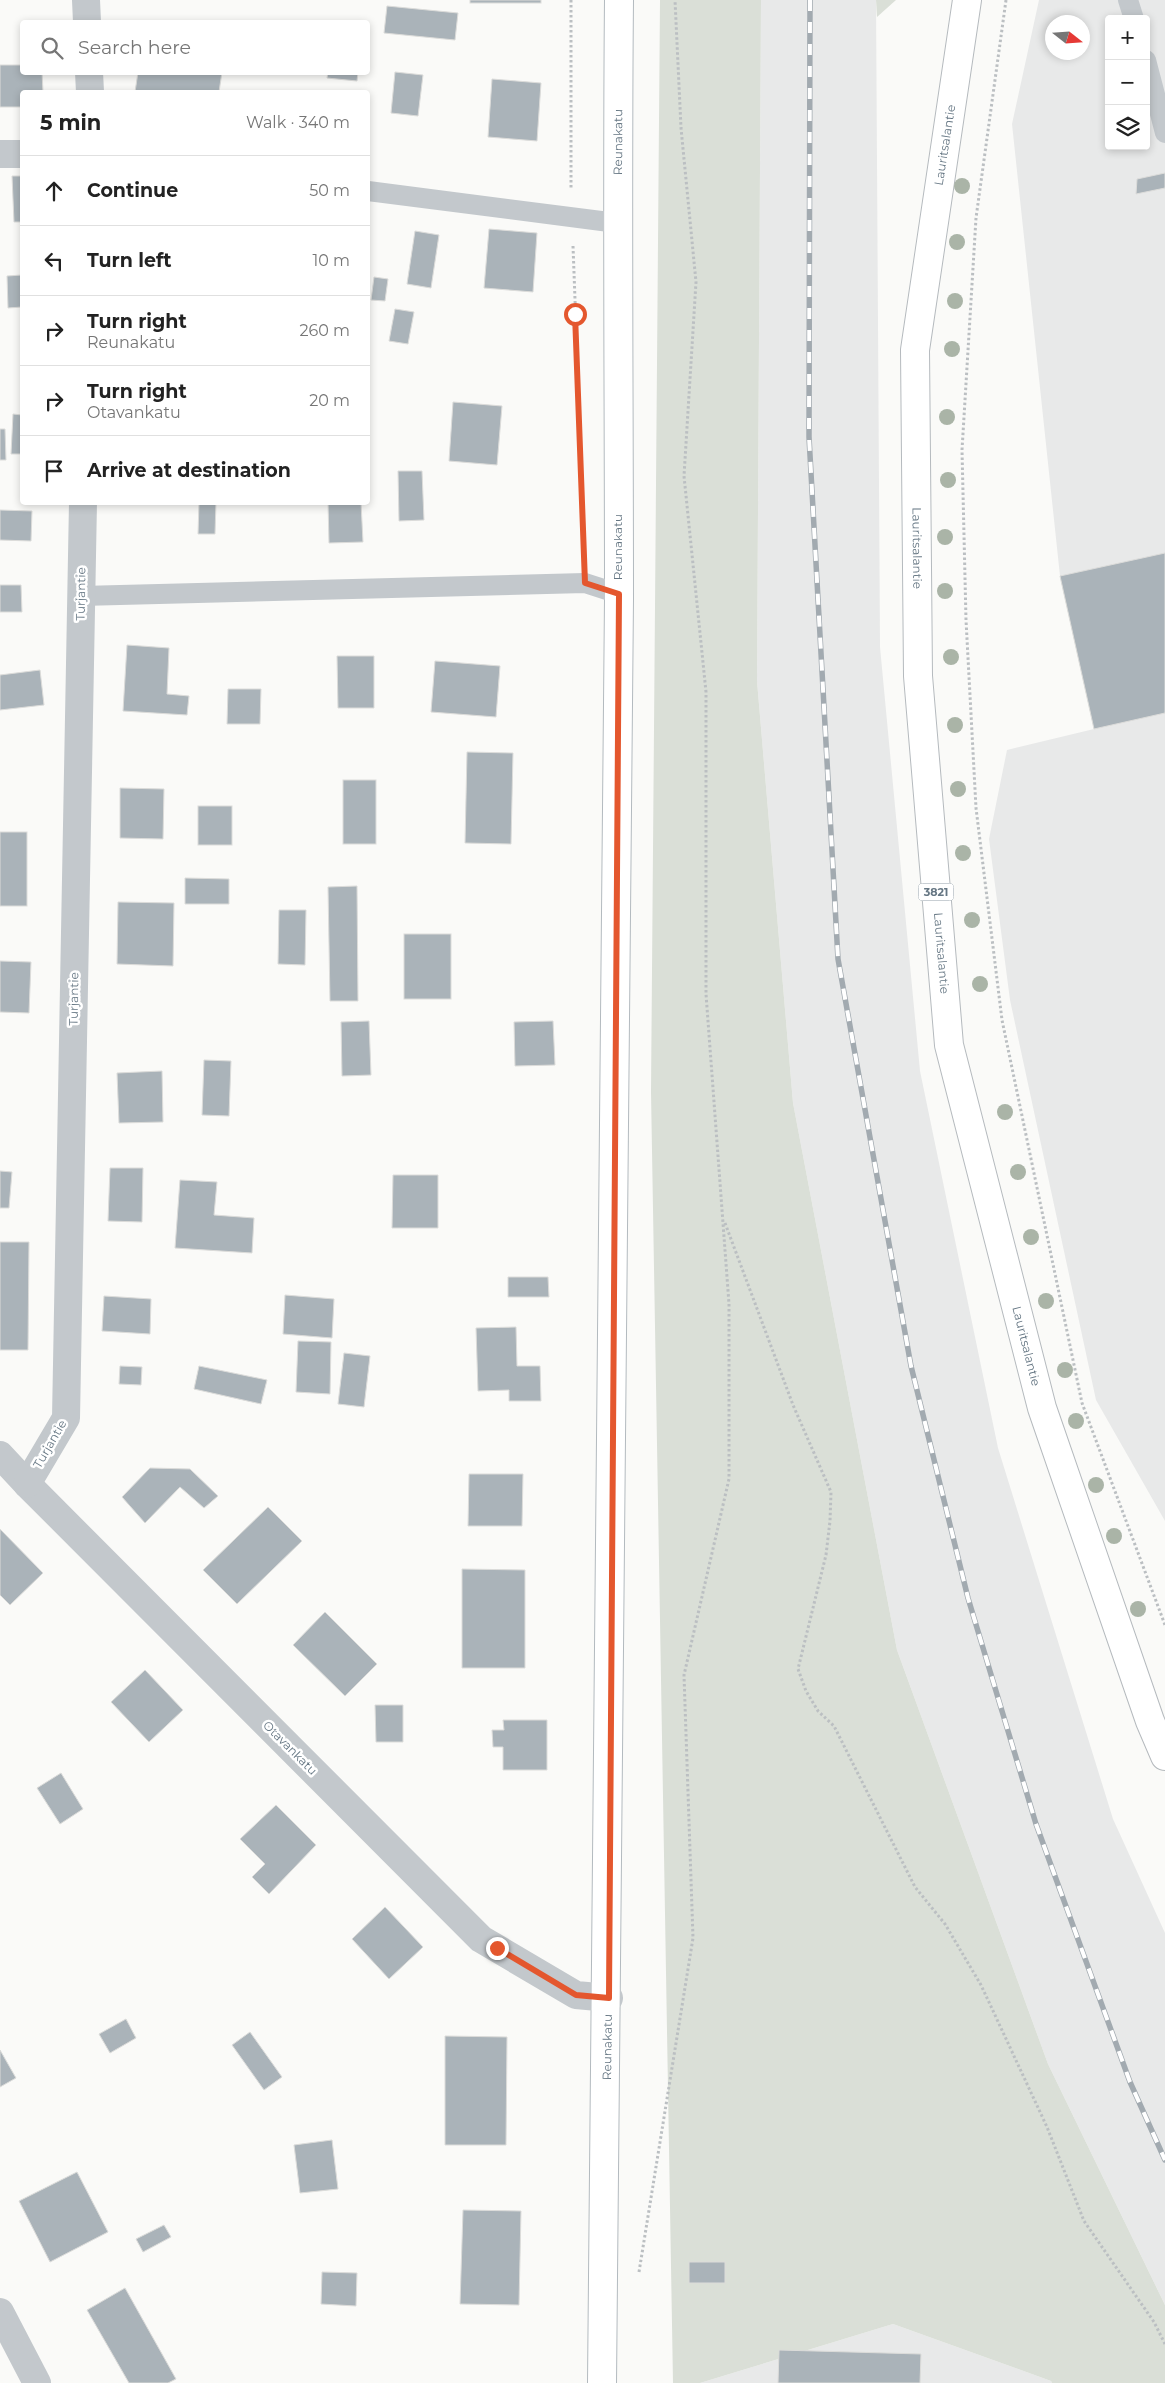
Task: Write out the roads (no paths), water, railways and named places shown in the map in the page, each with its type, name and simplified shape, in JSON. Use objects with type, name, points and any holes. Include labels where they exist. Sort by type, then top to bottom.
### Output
[{"type":"main road","name":"Reunakatu","points":[[602,2383],[609,1998],[619,594],[617,223],[619,0]]},
{"type":"main road","name":"Lauritsalantie","points":[[967,0],[915,350],[918,676],[949,1045],[1042,1408],[1150,1721],[1165,1756]]},
{"type":"street","points":[[86,0],[87,20]]},
{"type":"street","points":[[89,75],[90,90]]},
{"type":"street","points":[[0,154],[20,154]]},
{"type":"street","name":"Turjantie","points":[[27,1484],[66,1418],[83,505]]},
{"type":"street","name":"Otavankatu","points":[[0,1455],[481,1939],[576,1995],[609,1998]]},
{"type":"street","points":[[0,2312],[37,2383]]},
{"type":"lane","points":[[1128,0],[1133,15]]},
{"type":"lane","points":[[1150,75],[1165,133]]},
{"type":"lane","points":[[370,191],[617,223]]},
{"type":"lane","points":[[81,596],[585,583],[619,594]]},
{"type":"railway","points":[[810,0],[809,437],[838,959],[911,1366],[968,1598],[1036,1824],[1130,2082],[1165,2160]]}]
